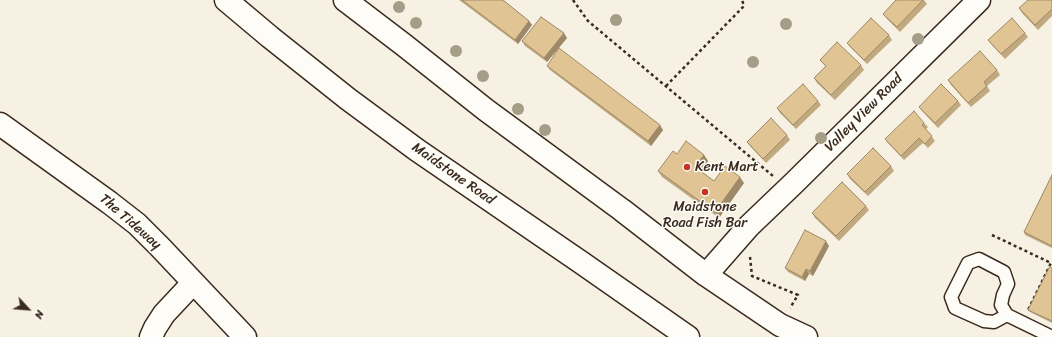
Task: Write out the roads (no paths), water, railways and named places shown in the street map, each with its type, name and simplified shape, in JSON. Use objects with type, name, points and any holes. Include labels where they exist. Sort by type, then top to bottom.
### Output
[{"type":"street","name":"Maidstone Road","points":[[226,0],[330,85],[417,150],[688,337]]},
{"type":"street","points":[[345,0],[486,110],[622,210],[706,275],[780,325],[806,337]]},
{"type":"street","name":"Valley View Road","points":[[706,275],[749,226],[979,0]]},
{"type":"street","name":"The Tideway","points":[[0,124],[118,209],[160,247],[245,337]]},
{"type":"street","points":[[151,337],[164,314],[193,283]]},
{"type":"lane","points":[[1007,315],[994,322],[984,322],[955,308],[951,297],[968,263],[979,259],[1004,272],[1008,284],[1000,305],[1007,315],[1052,337]]},
{"type":"place","name":"Kent Mart","points":[[687,167]]},
{"type":"place","name":"Maidstone Road Fish Bar","points":[[705,192]]}]
